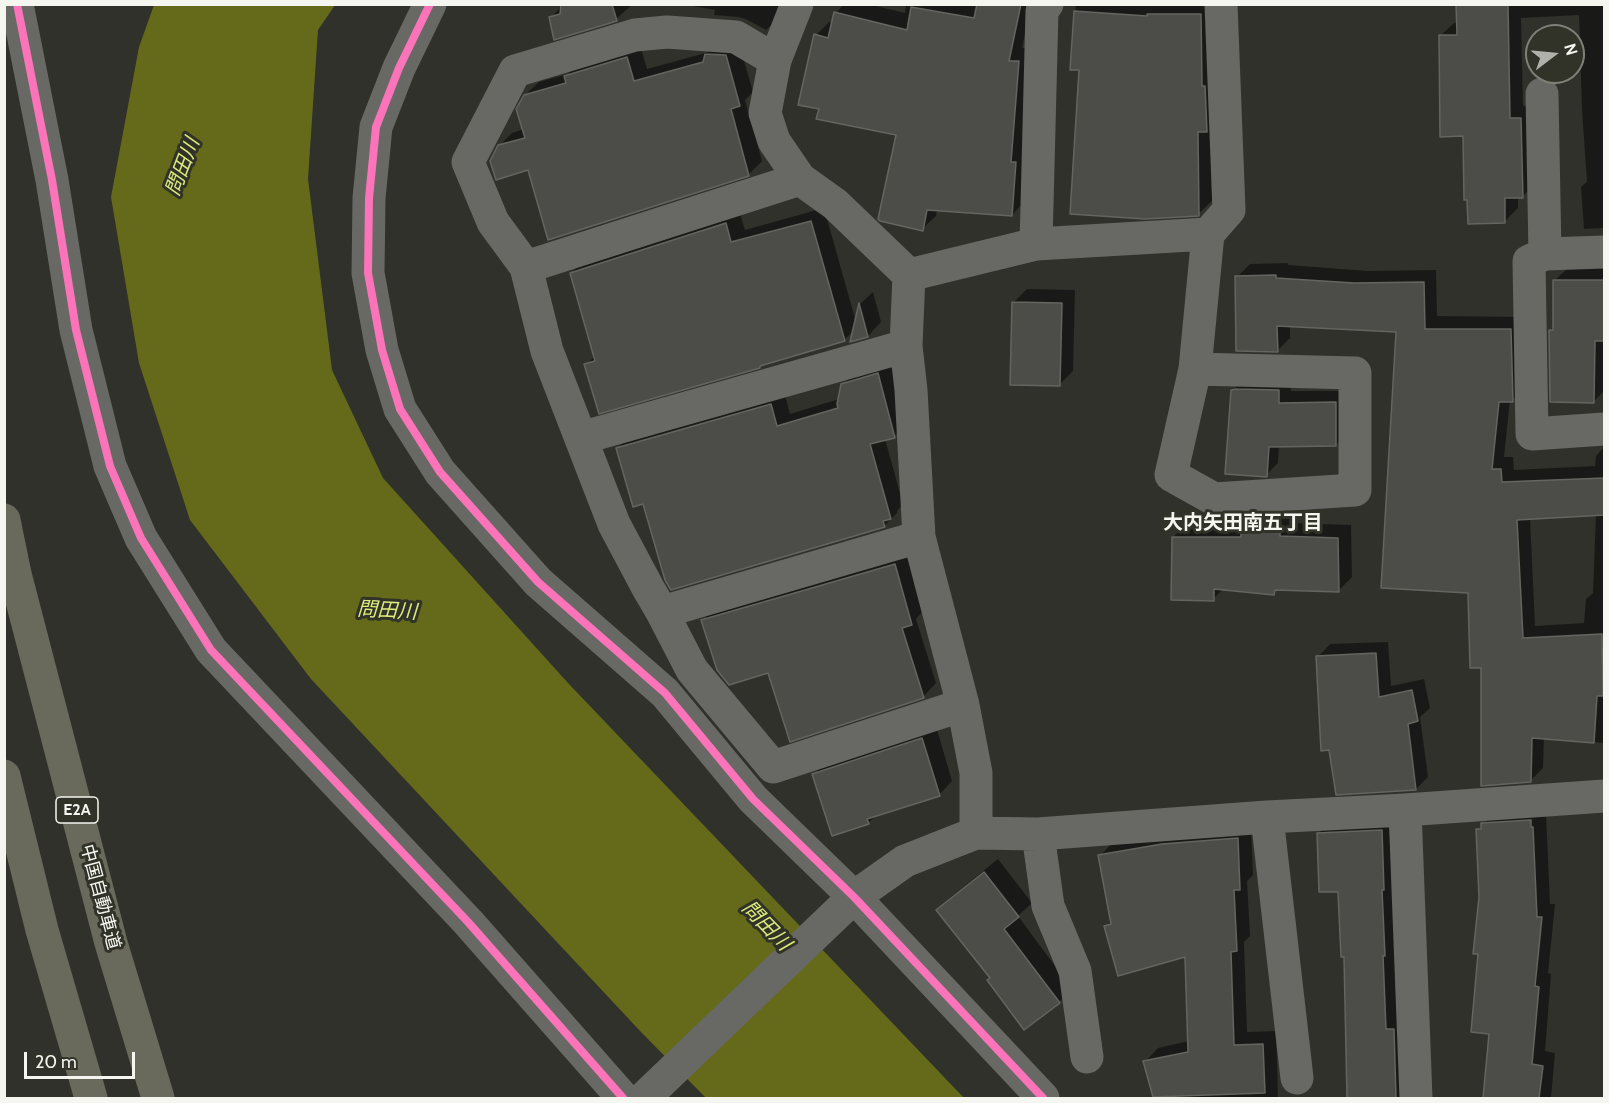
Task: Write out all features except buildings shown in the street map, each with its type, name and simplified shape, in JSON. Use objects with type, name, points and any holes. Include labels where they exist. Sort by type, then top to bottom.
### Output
[{"type":"highway","name":"中国自動車道","points":[[4,520],[15,574],[111,943],[158,1098]]},
{"type":"highway","points":[[4,776],[42,930],[91,1098]]},
{"type":"street","points":[[17,4],[52,180],[76,330],[110,466],[141,538],[211,650],[468,922],[623,1098]]},
{"type":"street","points":[[430,4],[399,68],[376,127],[369,198],[368,273],[382,350],[400,409],[441,472],[538,582],[665,693],[753,799],[847,903],[1043,1098]]},
{"type":"street","points":[[797,4],[775,60],[765,113],[774,141],[800,179],[835,204],[909,275],[906,346],[919,537],[963,705],[976,773],[976,833]]},
{"type":"street","points":[[1036,244],[1042,11],[1047,4]]},
{"type":"street","points":[[1195,369],[1355,373],[1354,490],[1214,499],[1172,475],[1195,369],[1208,234],[1229,210],[1221,4]]},
{"type":"street","points":[[775,60],[736,37],[667,32],[635,35],[515,71],[468,162],[493,222],[526,267],[547,351],[614,524],[692,670],[773,767],[963,705]]},
{"type":"street","points":[[1542,94],[1545,254]]},
{"type":"street","points":[[526,267],[800,179]]},
{"type":"street","points":[[909,275],[1036,244],[1208,234]]},
{"type":"street","points":[[1605,252],[1545,254],[1529,261],[1533,434],[1605,429]]},
{"type":"street","points":[[581,438],[906,346]]},
{"type":"street","points":[[662,612],[919,537]]},
{"type":"street","points":[[644,1098],[847,903],[905,861],[976,833],[1038,834],[1605,796]]},
{"type":"street","points":[[1405,810],[1416,1098]]},
{"type":"street","points":[[1267,817],[1297,1078]]},
{"type":"street","points":[[1038,834],[1048,906],[1075,971],[1087,1058]]},
{"type":"water","name":"問田川","points":[[154,5],[335,5],[318,30],[308,179],[332,370],[383,478],[568,683],[964,1098],[706,1098],[641,1032],[311,679],[190,520],[139,363],[111,197],[139,47]]},
{"type":"cycle path","points":[[17,4],[52,180],[76,330],[110,466],[141,538],[211,650],[468,922],[623,1098]]},
{"type":"cycle path","points":[[430,4],[399,68],[376,127],[369,198],[368,273],[382,350],[400,409],[440,472],[538,582],[665,693],[753,799],[854,897],[1043,1098]]},
{"type":"district","name":"大内矢田南五丁目","points":[[1243,523]]}]
